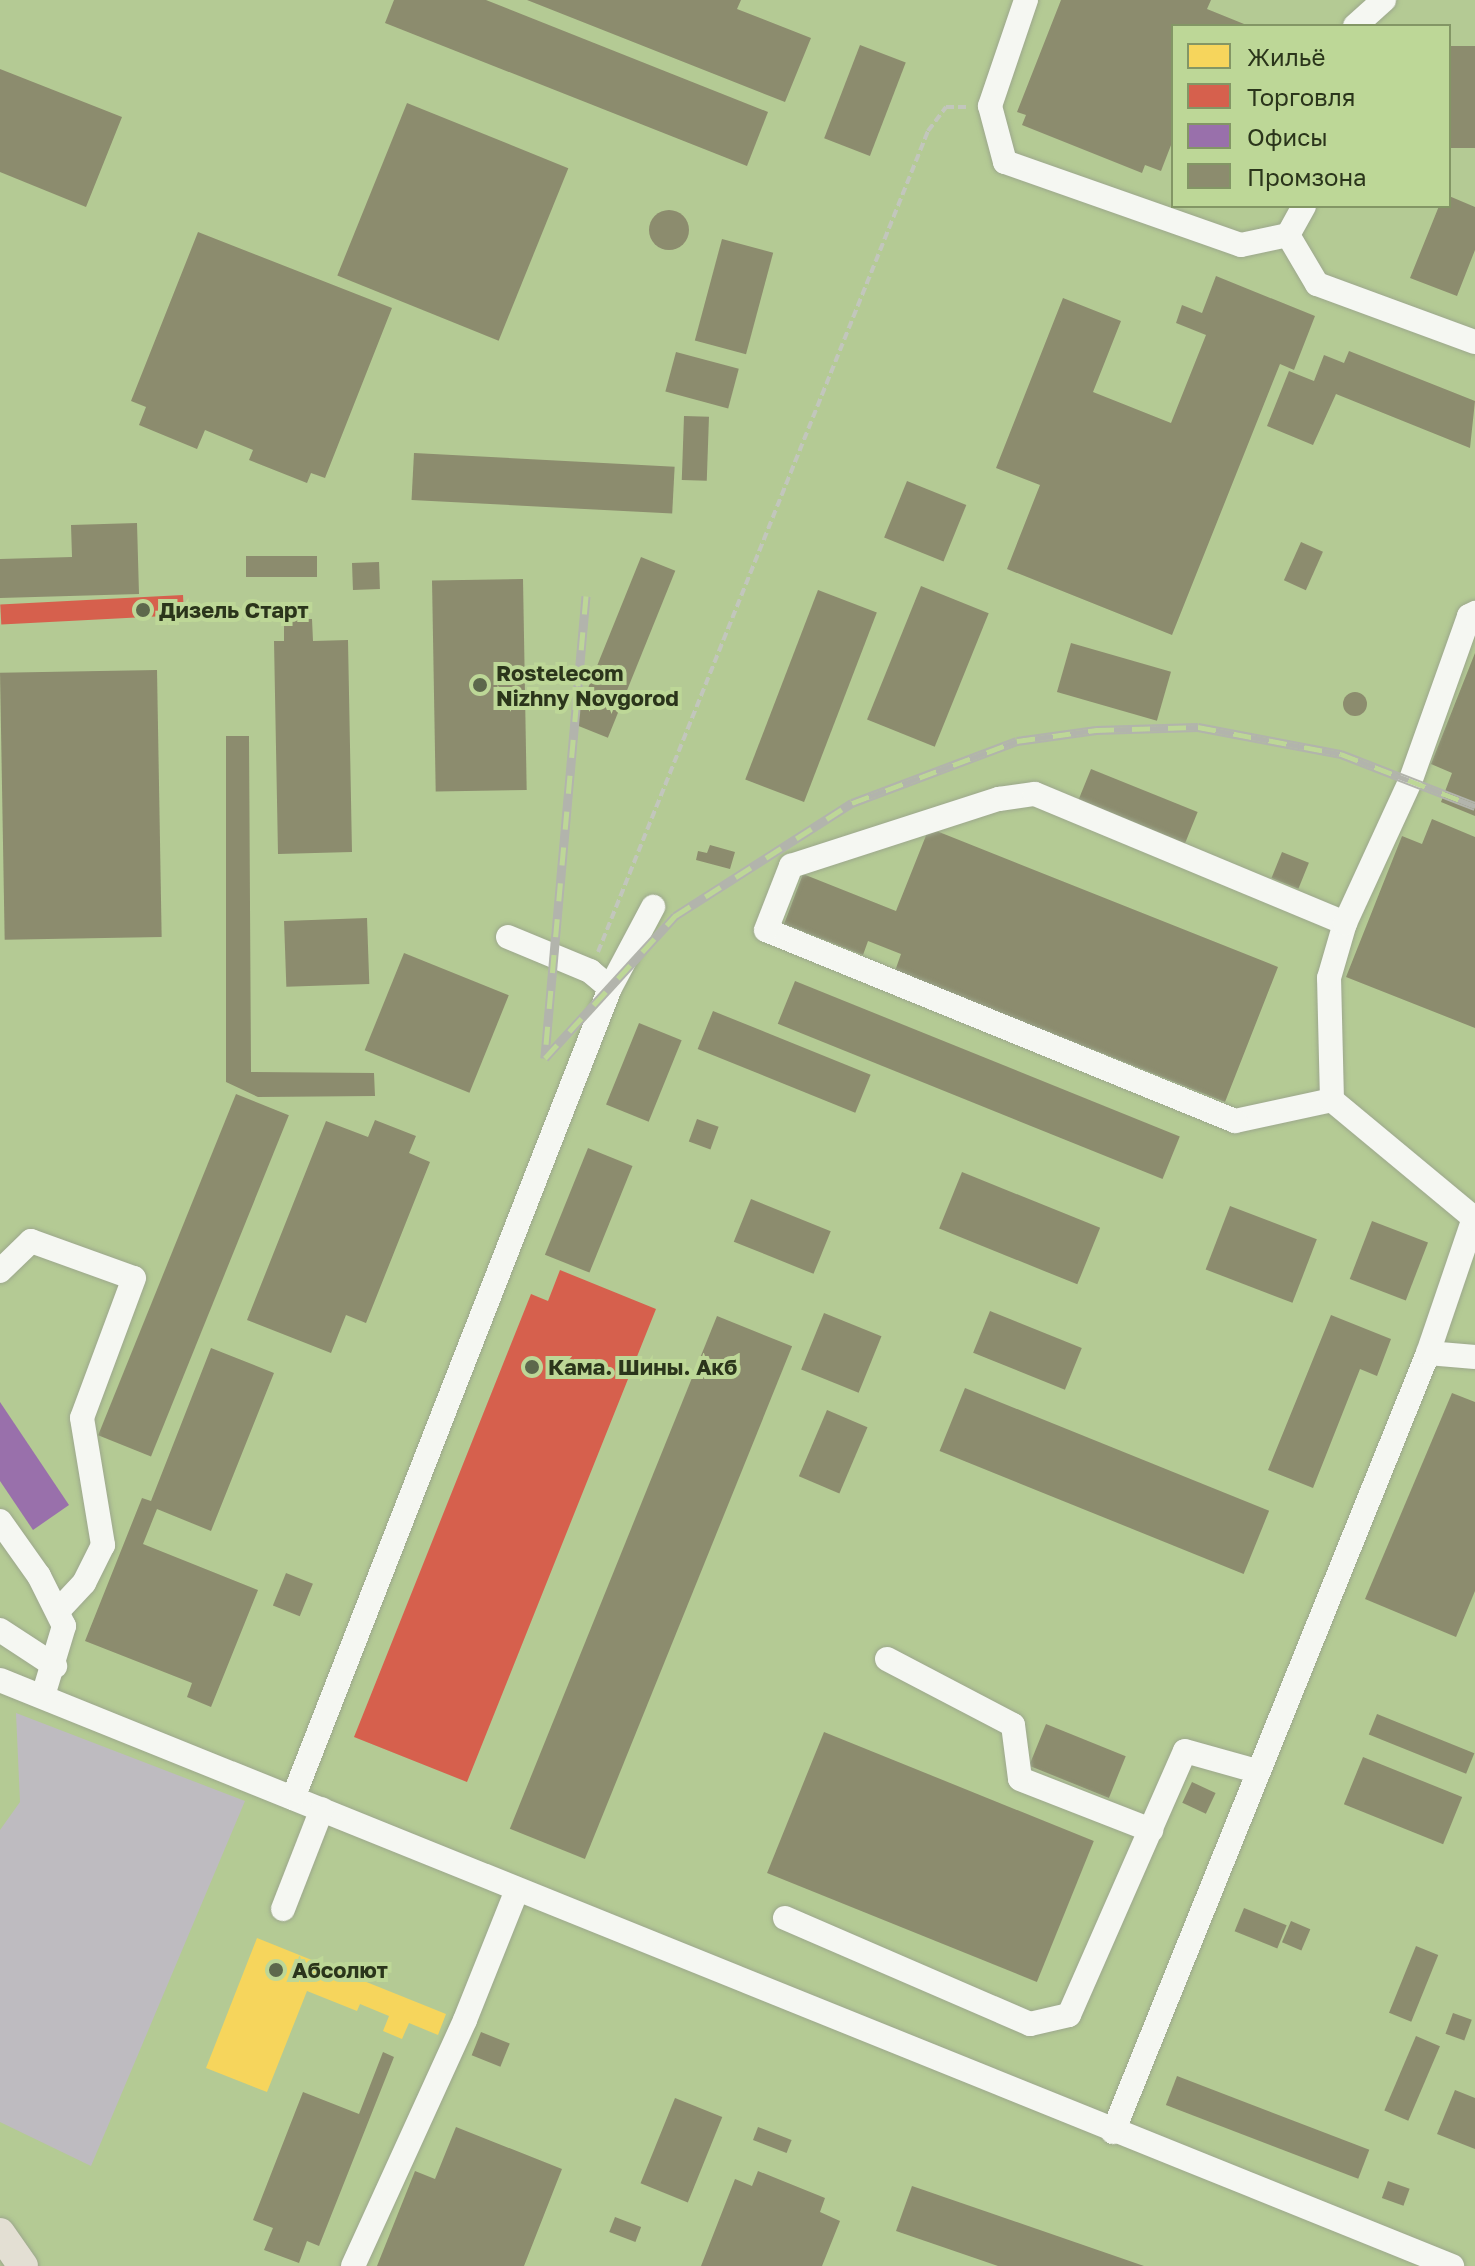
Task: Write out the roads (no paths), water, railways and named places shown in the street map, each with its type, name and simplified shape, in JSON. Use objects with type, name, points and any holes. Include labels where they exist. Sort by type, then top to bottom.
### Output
[{"type":"main road","points":[[0,2233],[23,2266]]},
{"type":"street","points":[[1026,0],[990,106],[1005,162],[1241,245],[1288,235],[1303,208]]},
{"type":"street","points":[[1357,24],[1384,0]]},
{"type":"street","points":[[1288,235],[1317,284],[1475,342]]},
{"type":"street","points":[[1113,2132],[1256,1771],[1428,1353],[1474,1218],[1332,1100],[1329,978],[1345,923],[1410,782],[1469,616],[1475,613]]},
{"type":"street","points":[[1332,1100],[1235,1121],[766,930],[791,866],[999,799],[1035,794],[1345,923]]},
{"type":"street","points":[[293,1798],[610,988],[653,907]]},
{"type":"street","points":[[508,937],[590,971],[610,988]]},
{"type":"street","points":[[0,1271],[31,1241],[134,1278],[82,1418],[103,1545],[84,1583],[58,1611]]},
{"type":"street","points":[[1428,1353],[1475,1357]]},
{"type":"street","points":[[0,1521],[58,1611],[64,1626],[55,1666],[43,1696]]},
{"type":"street","points":[[0,1630],[55,1666]]},
{"type":"street","points":[[887,1659],[1013,1725],[1020,1779],[1151,1830]]},
{"type":"street","points":[[3,1686],[43,1696],[1113,2132],[1452,2266]]},
{"type":"street","points":[[785,1918],[1030,2024],[1069,2015],[1185,1751],[1256,1771]]},
{"type":"street","points":[[283,1909],[322,1809]]},
{"type":"street","points":[[353,2266],[465,2020],[517,1890]]},
{"type":"railway","points":[[586,596],[545,1058],[675,916],[852,803],[1017,741],[1096,730],[1198,727],[1341,754],[1475,806]]},
{"type":"place","name":"Дизель Старт","points":[[143,610]]},
{"type":"place","name":"Rostelecom Nizhny Novgorod","points":[[480,685]]},
{"type":"place","name":"Кама. Шины. Акб","points":[[532,1367]]},
{"type":"place","name":"Абсолют","points":[[276,1970]]}]
